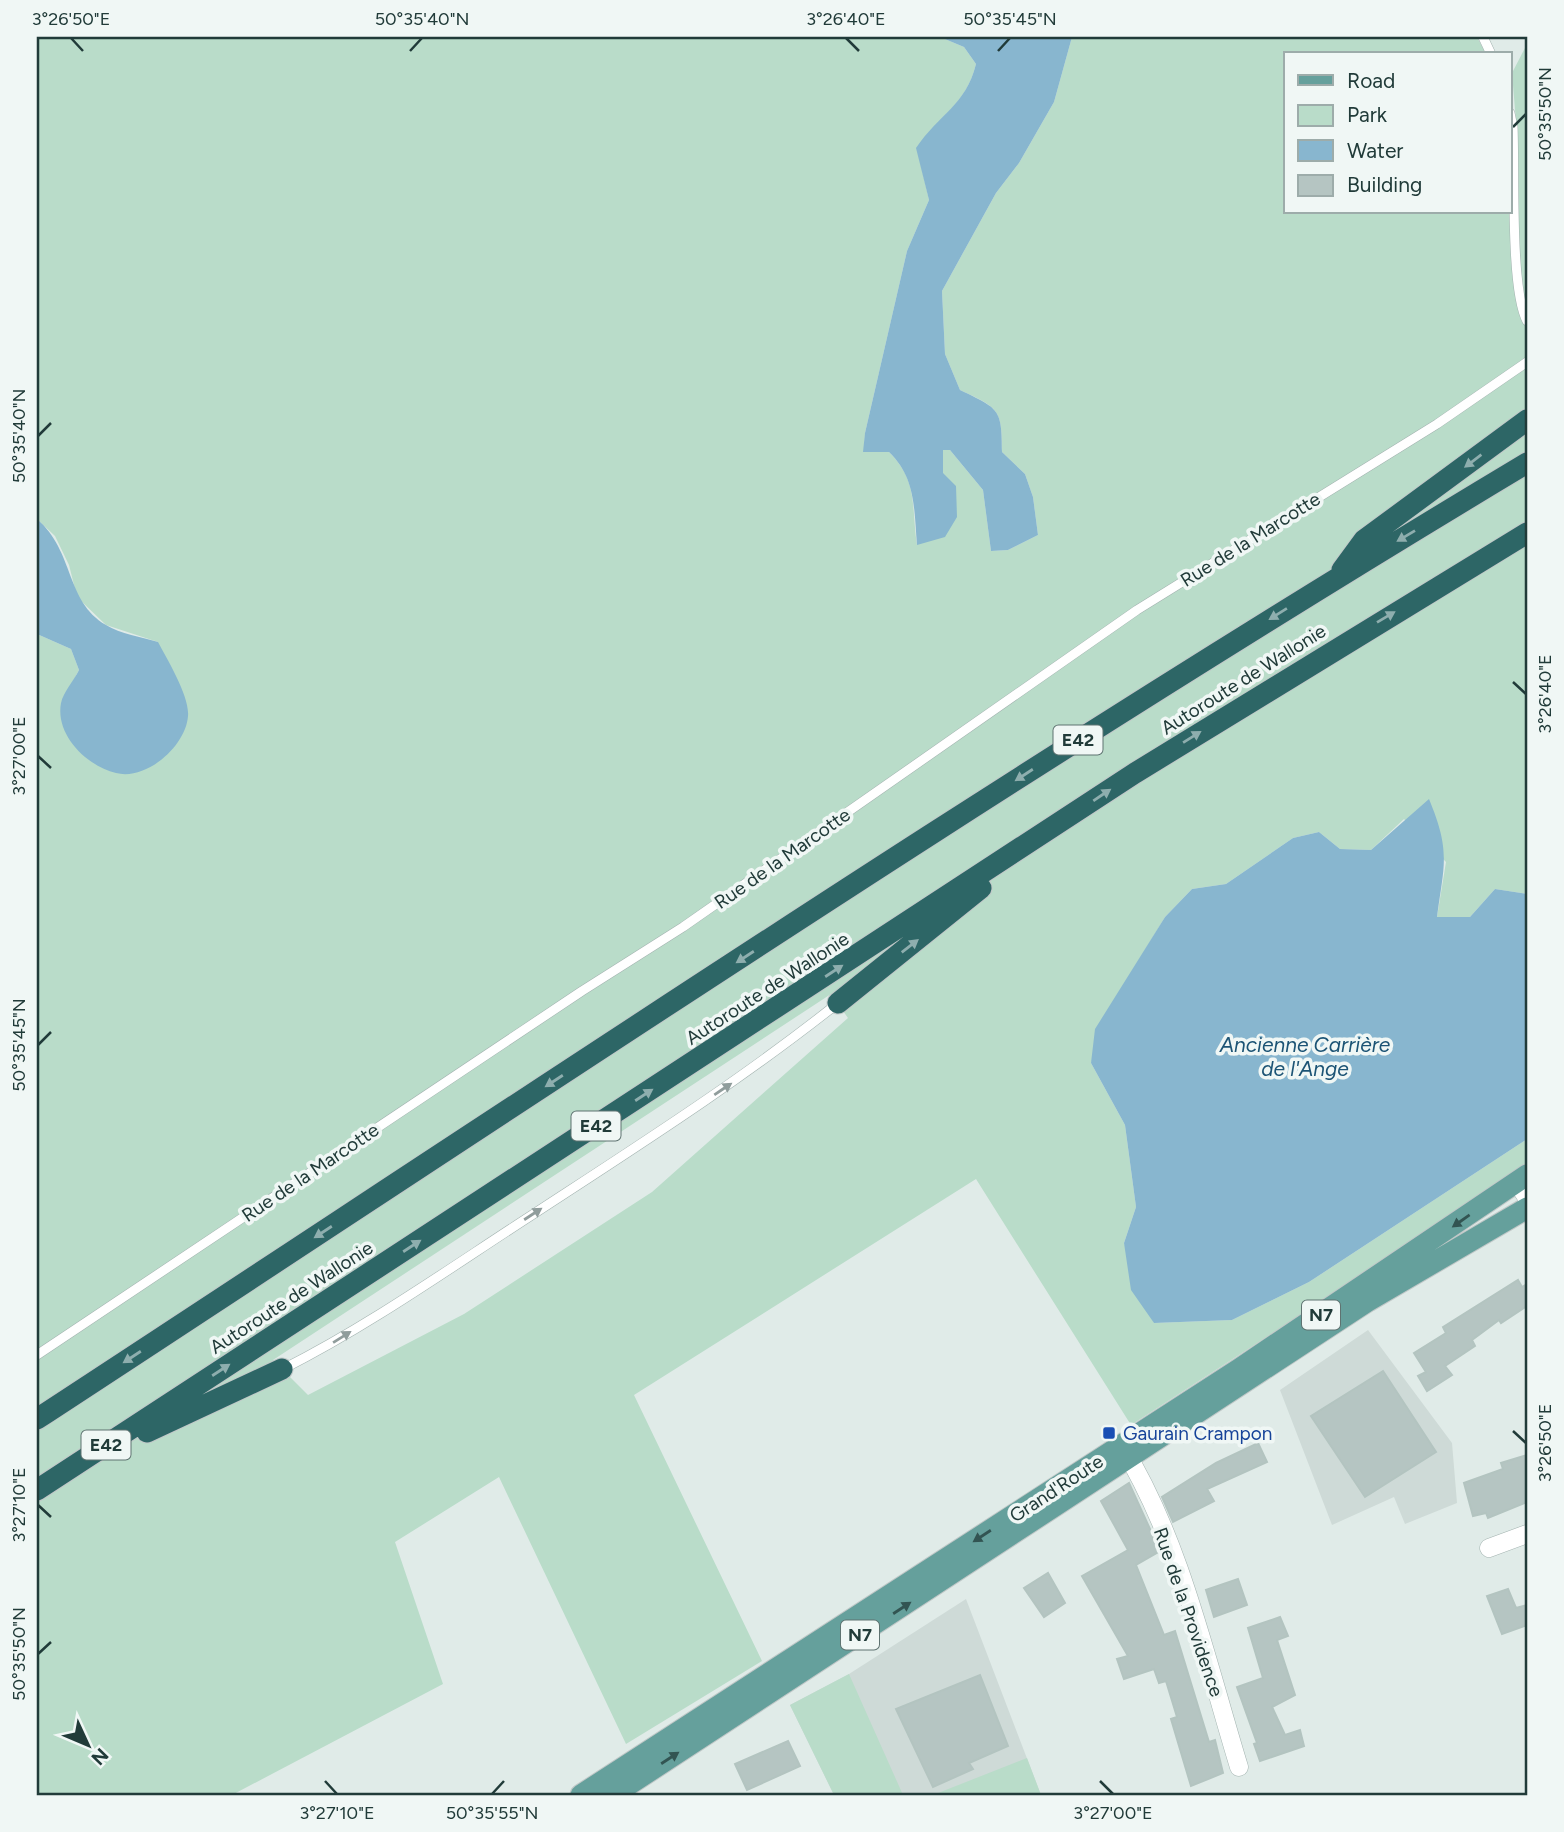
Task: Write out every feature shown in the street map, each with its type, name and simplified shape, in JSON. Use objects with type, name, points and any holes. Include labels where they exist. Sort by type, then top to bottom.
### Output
[{"type":"highway","points":[[1336,577],[1364,540],[1527,420]]},
{"type":"highway","name":"Autoroute de Wallonie","points":[[37,1419],[1080,739],[1336,577],[1527,463]]},
{"type":"highway","name":"Autoroute de Wallonie","points":[[43,1486],[1206,729],[1527,533]]},
{"type":"highway","points":[[838,1003],[961,906],[1029,844]]},
{"type":"highway","points":[[43,1486],[185,1413],[282,1369]]},
{"type":"main road","name":"Grand'Route","points":[[613,1795],[1524,1185]]},
{"type":"main road","name":"Grand'Route","points":[[581,1795],[1368,1301],[1527,1208]]},
{"type":"street","name":"Rue de la Providence","points":[[1126,1452],[1175,1561],[1239,1767]]},
{"type":"street","points":[[1489,1548],[1527,1534]]},
{"type":"lane","points":[[1512,126],[1516,261],[1522,313],[1527,321]]},
{"type":"lane","name":"Rue de la Marcotte","points":[[37,1355],[582,991],[683,927],[1137,610],[1437,424],[1527,362]]},
{"type":"lane","points":[[282,1369],[322,1349],[404,1298],[731,1084],[838,1003]]},
{"type":"shaded area","points":[[1368,1330],[1452,1443],[1457,1503],[1405,1524],[1394,1497],[1332,1525],[1280,1390]]},
{"type":"shaded area","points":[[966,1599],[1041,1795],[834,1795],[790,1705],[849,1674]]},
{"type":"green space","points":[[37,37],[940,37],[964,47],[976,64],[972,78],[959,100],[917,148],[929,200],[907,251],[865,433],[864,452],[889,452],[899,463],[912,496],[917,545],[943,473],[943,449],[950,450],[983,490],[991,551],[1008,550],[1038,535],[1033,497],[1025,474],[1002,452],[1001,427],[996,412],[983,401],[960,390],[945,354],[942,291],[996,193],[1019,163],[1054,102],[1072,37],[1477,37],[1485,52],[1284,52],[1284,214],[1512,214],[1512,151],[1518,146],[1512,73],[1527,44],[1527,894],[1495,889],[1470,917],[1437,917],[1446,862],[1404,819],[1371,850],[1340,849],[1319,832],[1293,838],[1226,884],[1192,889],[1165,917],[1136,965],[1091,1063],[1125,1125],[1136,1207],[1124,1243],[1154,1323],[1232,1320],[1309,1282],[1527,1139],[1527,1168],[1131,1425],[976,1179],[634,1395],[762,1661],[626,1744],[499,1477],[395,1542],[443,1684],[232,1795],[37,1795],[37,634],[71,649],[79,670],[61,703],[158,642],[106,625],[77,597],[69,565],[55,536],[37,519]],"holes":[[[831,994],[848,1018],[652,1192],[464,1314],[308,1395],[273,1360]]]},
{"type":"green space","points":[[849,1674],[903,1795],[834,1795],[790,1705]]},
{"type":"green space","points":[[1027,1758],[1041,1795],[933,1795]]},
{"type":"water","points":[[940,37],[1072,37],[1054,102],[1019,163],[996,193],[942,291],[945,354],[960,390],[996,412],[1001,426],[1002,452],[1025,474],[1033,497],[1038,535],[1008,550],[991,551],[983,490],[950,450],[943,450],[943,473],[956,486],[957,517],[945,537],[917,545],[912,495],[904,472],[889,452],[863,452],[865,433],[907,251],[929,200],[916,148],[959,100],[976,64],[964,47]]},
{"type":"water","points":[[37,519],[58,546],[76,590],[93,615],[118,631],[158,642],[182,689],[188,716],[180,739],[163,759],[140,772],[116,773],[94,764],[75,747],[63,726],[61,703],[79,670],[71,649],[37,634]]},
{"type":"water","name":"Ancienne Carrière de l'Ange","points":[[1429,799],[1441,832],[1444,858],[1437,917],[1470,917],[1495,889],[1527,894],[1527,1139],[1309,1282],[1232,1320],[1154,1323],[1131,1290],[1124,1243],[1136,1207],[1125,1125],[1091,1063],[1095,1029],[1165,917],[1192,889],[1226,884],[1293,838],[1319,832],[1340,849],[1371,850]]},
{"type":"building","points":[[1518,1280],[1522,1287],[1527,1284],[1527,1306],[1501,1323],[1499,1320],[1472,1340],[1475,1346],[1445,1366],[1452,1375],[1427,1391],[1418,1376],[1426,1372],[1414,1353],[1446,1333],[1443,1327]]},
{"type":"building","points":[[1383,1371],[1436,1452],[1365,1497],[1311,1416]]},
{"type":"building","points":[[1258,1443],[1267,1462],[1207,1489],[1214,1501],[1173,1522],[1162,1497],[1216,1463]]},
{"type":"building","points":[[1527,1455],[1527,1502],[1488,1518],[1486,1513],[1473,1516],[1464,1483],[1503,1469],[1501,1463]]},
{"type":"building","points":[[1129,1483],[1160,1551],[1136,1565],[1164,1635],[1175,1631],[1209,1742],[1215,1740],[1223,1773],[1191,1786],[1171,1719],[1177,1717],[1166,1681],[1159,1683],[1154,1669],[1124,1679],[1117,1659],[1128,1656],[1082,1576],[1128,1550],[1101,1501]]},
{"type":"building","points":[[1048,1573],[1065,1603],[1044,1617],[1024,1588]]},
{"type":"building","points":[[1238,1579],[1247,1605],[1214,1617],[1206,1590]]},
{"type":"building","points":[[1508,1589],[1516,1608],[1527,1605],[1527,1625],[1502,1634],[1487,1596]]},
{"type":"building","points":[[1280,1617],[1288,1636],[1277,1640],[1295,1695],[1272,1707],[1285,1735],[1300,1730],[1304,1746],[1260,1761],[1254,1744],[1257,1743],[1237,1687],[1263,1678],[1248,1628]]},
{"type":"building","points":[[980,1675],[1008,1746],[969,1763],[973,1769],[933,1787],[896,1709]]},
{"type":"building","points":[[788,1741],[800,1766],[747,1790],[735,1764]]},
{"type":"place","name":"Gaurain Crampon","points":[[1109,1433]]}]
